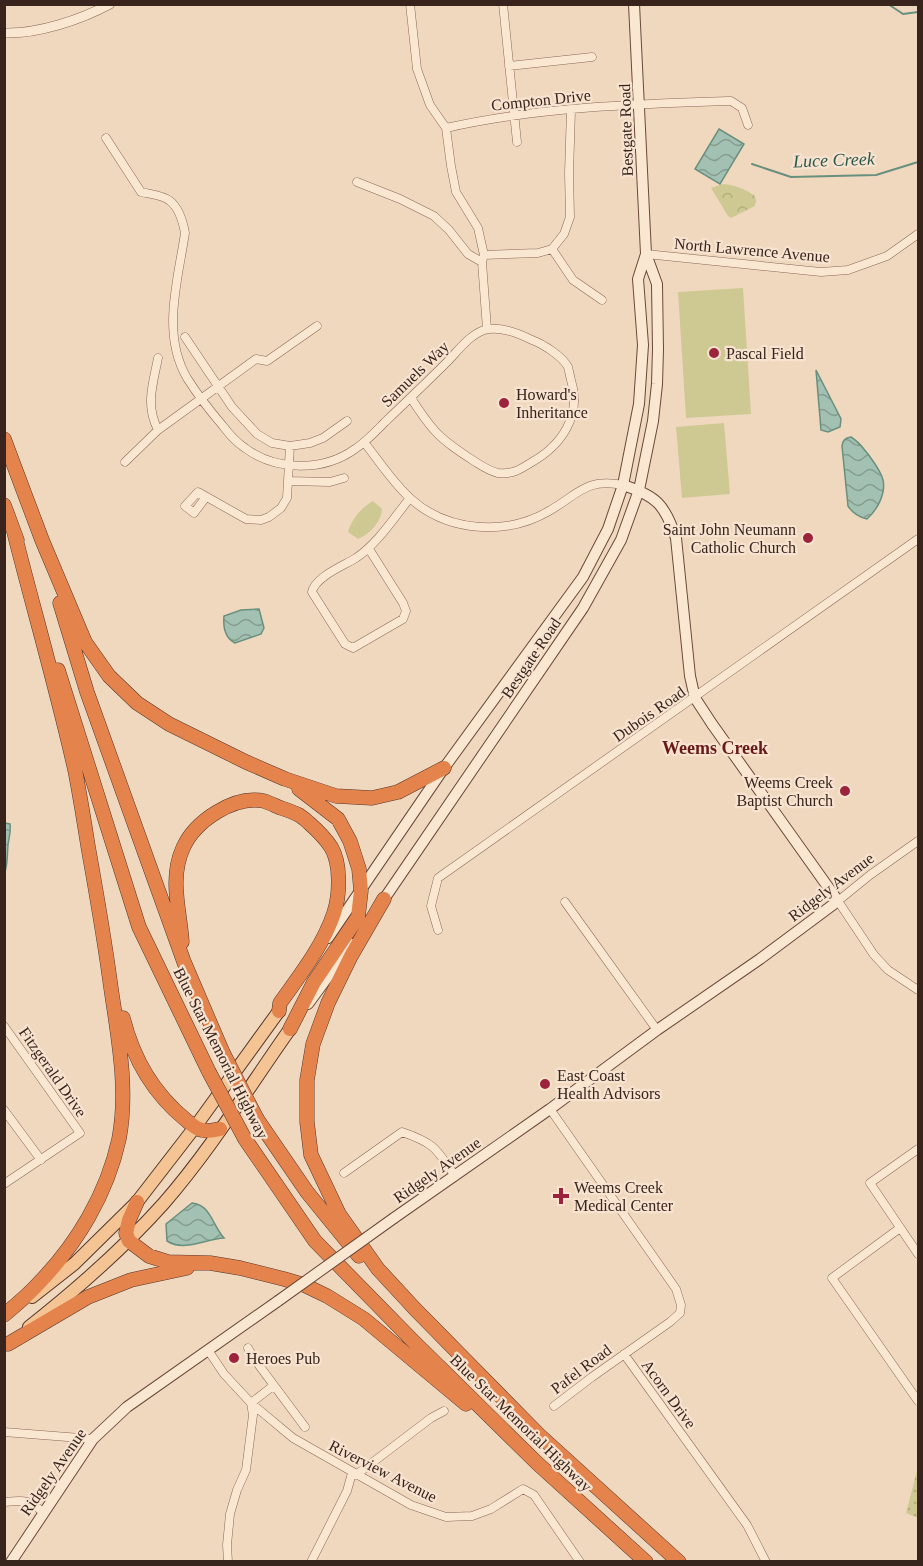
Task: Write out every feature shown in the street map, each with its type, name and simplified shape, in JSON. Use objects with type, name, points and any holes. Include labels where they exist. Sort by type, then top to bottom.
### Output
[{"type":"highway","points":[[4,439],[42,540],[85,642],[109,676],[137,703],[169,724],[246,762],[336,796],[372,798],[398,792],[444,768]]},
{"type":"highway","points":[[4,505],[14,532],[75,771],[105,943],[123,1091],[120,1130],[112,1164],[102,1192],[90,1215],[64,1253],[38,1284],[4,1316]]},
{"type":"highway","name":"Blue Star Memorial Highway","points":[[14,532],[139,927],[209,1072],[245,1139],[315,1240],[412,1340],[537,1463],[646,1562]]},
{"type":"highway","name":"Blue Star Memorial Highway","points":[[42,540],[87,693],[184,962],[223,1053],[257,1119],[307,1192],[383,1286],[416,1322],[679,1562]]},
{"type":"highway","points":[[285,778],[338,819],[351,841],[359,869],[361,891],[358,917],[314,982],[290,1029]]},
{"type":"highway","points":[[184,962],[176,870],[182,849],[192,832],[211,815],[244,802],[264,801],[299,815],[317,830],[332,848],[338,871],[338,896],[334,913],[324,936],[280,1003],[279,1011]]},
{"type":"highway","points":[[384,899],[327,1002],[313,1044],[307,1080],[307,1122],[311,1155],[339,1214],[378,1269],[544,1440]]},
{"type":"highway","points":[[105,943],[127,1035],[146,1074],[158,1092],[195,1127],[212,1131],[220,1129]]},
{"type":"highway","points":[[137,1202],[126,1233],[129,1241],[149,1256],[168,1262],[210,1263],[240,1268],[294,1282],[327,1296],[364,1319],[537,1463]]},
{"type":"highway","points":[[6,1345],[88,1297],[131,1280],[210,1263]]},
{"type":"main road","name":"Bestgate Road","points":[[290,1029],[384,899],[583,608],[621,540],[639,490],[653,421],[657,384],[657,284],[646,254],[634,4]]},
{"type":"main road","name":"Bestgate Road","points":[[279,1011],[444,768],[583,577],[608,529],[623,485],[639,404],[643,345],[638,279],[646,254]]},
{"type":"main road","points":[[623,485],[639,490],[658,501],[670,518],[676,538],[690,676],[695,698],[838,901]]},
{"type":"main road","name":"Ridgely Avenue","points":[[11,1562],[93,1439],[127,1407],[550,1109],[838,901]]},
{"type":"main road","points":[[4,1316],[74,1264],[137,1202],[279,1011]]},
{"type":"main road","points":[[6,1345],[129,1241],[165,1201],[220,1129],[290,1029]]},
{"type":"street","points":[[4,33],[29,32],[52,26],[92,13],[110,4]]},
{"type":"street","points":[[410,4],[417,69],[430,105],[446,128],[456,192],[478,228],[483,259],[487,329],[498,329],[521,335],[546,346],[567,366],[574,389],[574,407],[569,424],[557,444],[544,456],[517,471],[507,473],[488,469],[457,450],[435,432],[411,398]]},
{"type":"street","points":[[503,4],[517,142]]},
{"type":"street","points":[[509,66],[592,57]]},
{"type":"street","name":"Compton Drive","points":[[446,128],[481,120],[571,110],[640,104],[731,101],[742,108],[748,125]]},
{"type":"street","points":[[357,182],[400,199],[434,216],[449,230],[468,254],[483,259],[538,253],[552,249],[564,234],[570,218],[571,110]]},
{"type":"street","name":"Samuels Way","points":[[106,138],[141,192],[170,201],[183,221],[185,233],[173,311],[172,330],[176,349],[188,378],[221,424],[245,448],[259,457],[296,466],[330,462],[354,450],[411,398],[472,337],[487,329]]},
{"type":"street","name":"North Lawrence Avenue","points":[[646,254],[821,272],[848,270],[887,256],[918,234]]},
{"type":"street","points":[[552,249],[573,280],[602,300]]},
{"type":"street","points":[[124,462],[158,430],[256,359],[267,361],[317,326]]},
{"type":"street","points":[[184,337],[232,407],[257,434],[272,442],[290,446],[310,443],[323,438],[347,421]]},
{"type":"street","points":[[158,358],[150,403],[152,418],[158,430]]},
{"type":"street","points":[[364,442],[396,483],[422,508],[449,520],[475,527],[510,526],[547,513],[587,486],[604,482],[623,485]]},
{"type":"street","points":[[206,497],[246,519],[269,518],[281,508],[287,498],[290,446]]},
{"type":"street","points":[[288,481],[330,482],[344,478]]},
{"type":"street","points":[[369,549],[406,611],[403,619],[353,648],[345,644],[312,592],[314,586],[321,579],[369,549],[410,498]]},
{"type":"street","name":"Dubois Road","points":[[438,930],[431,906],[438,878],[918,539]]},
{"type":"street","name":"Ridgely Avenue","points":[[838,901],[918,841]]},
{"type":"street","points":[[838,901],[873,954],[888,970],[918,990]]},
{"type":"street","points":[[565,902],[657,1030]]},
{"type":"street","name":"Fitzgerald Drive","points":[[4,1026],[80,1133],[41,1160]]},
{"type":"street","name":"Acorn Drive","points":[[550,1109],[680,1296],[680,1313],[624,1354],[747,1525],[766,1562]]},
{"type":"street","points":[[4,1110],[41,1160],[4,1184]]},
{"type":"street","points":[[344,1173],[402,1132],[422,1139],[436,1149],[455,1176]]},
{"type":"street","points":[[918,1149],[870,1183],[918,1254]]},
{"type":"street","points":[[900,1228],[832,1278],[918,1401]]},
{"type":"street","points":[[248,1348],[273,1386],[305,1427]]},
{"type":"street","name":"Riverview Avenue","points":[[208,1350],[224,1374],[251,1403],[293,1438],[411,1504],[446,1517],[472,1516],[491,1509],[523,1489],[528,1491],[534,1495],[580,1562]]},
{"type":"street","name":"Pafel Road","points":[[554,1407],[624,1354]]},
{"type":"street","points":[[228,1562],[230,1514],[246,1470],[253,1415],[251,1403],[273,1386]]},
{"type":"street","points":[[311,1562],[354,1474],[444,1411]]},
{"type":"street","points":[[4,1432],[93,1439]]},
{"type":"street","points":[[4,1502],[24,1500],[34,1504],[43,1512]]},
{"type":"green space","points":[[723,184],[748,191],[755,196],[755,206],[731,218],[728,216],[711,188]]},
{"type":"green space","name":"Pascal Field","points":[[743,288],[751,414],[686,418],[678,292]]},
{"type":"green space","points":[[724,423],[730,494],[682,498],[676,427]]},
{"type":"green space","points":[[373,501],[382,509],[380,518],[371,531],[358,539],[348,532],[349,527],[358,514]]},
{"type":"green space","points":[[918,1467],[918,1518],[906,1513]]},
{"type":"water","points":[[719,129],[744,144],[720,184],[695,169]]},
{"type":"water","points":[[816,370],[841,419],[840,427],[828,432],[821,430]]},
{"type":"water","points":[[851,437],[868,454],[879,470],[884,485],[880,501],[867,519],[856,515],[848,506],[842,446],[847,438]]},
{"type":"water","points":[[259,609],[264,628],[261,634],[235,643],[232,641],[225,632],[224,616],[241,610]]},
{"type":"water","points":[[5,823],[10,824],[10,830],[5,872]]},
{"type":"water","points":[[192,1203],[203,1207],[224,1238],[188,1245],[167,1241],[166,1224]]},
{"type":"waterway","points":[[888,4],[903,14],[918,12]]},
{"type":"waterway","name":"Luce Creek","points":[[752,164],[791,177],[876,175],[918,162]]},
{"type":"place","name":"Pascal Field","points":[[714,353]]},
{"type":"place","name":"Howard's Inheritance","points":[[504,403]]},
{"type":"place","name":"Saint John Neumann Catholic Church","points":[[808,538]]},
{"type":"place","name":"Weems Creek Baptist Church","points":[[845,791]]},
{"type":"place","name":"East Coast Health Advisors","points":[[545,1084]]},
{"type":"place","name":"Weems Creek Medical Center","points":[[561,1196]]},
{"type":"place","name":"Heroes Pub","points":[[234,1358]]},
{"type":"district","name":"Weems Creek","points":[[715,748]]}]
